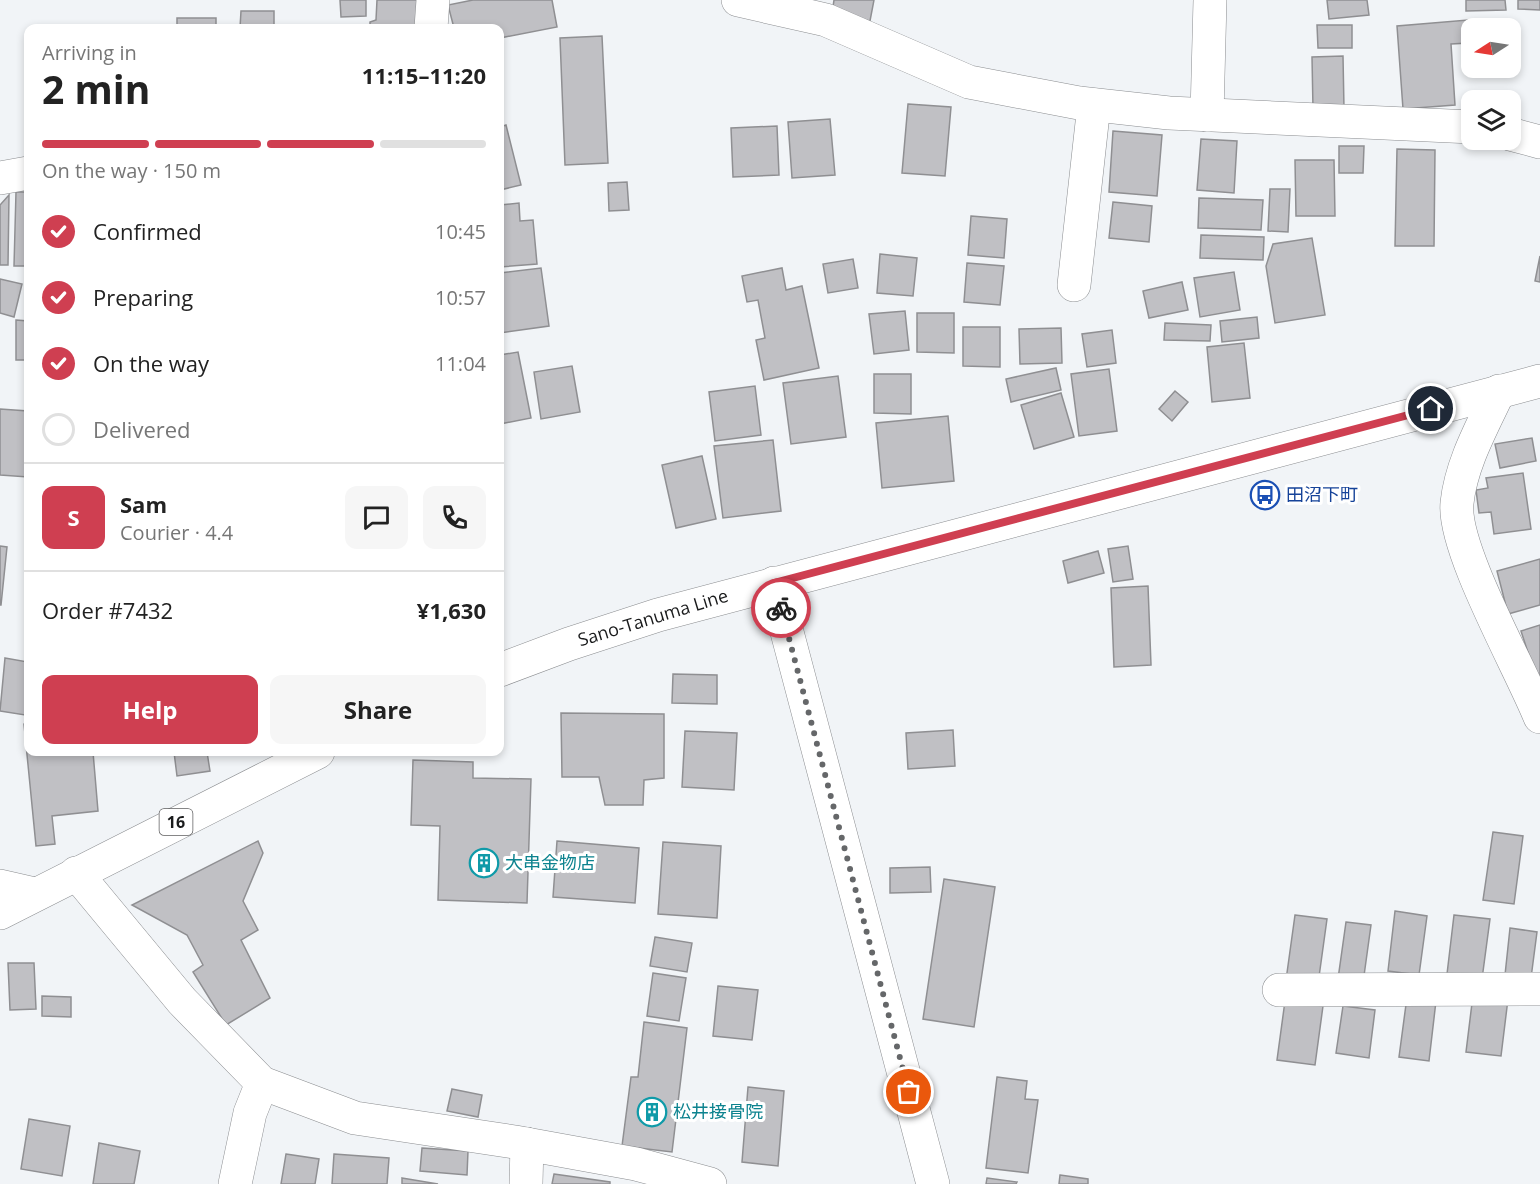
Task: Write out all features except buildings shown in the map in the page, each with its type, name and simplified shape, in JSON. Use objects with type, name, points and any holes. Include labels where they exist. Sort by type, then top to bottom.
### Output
[{"type":"street","points":[[431,24],[433,0]]},
{"type":"street","points":[[738,0],[826,20],[969,82],[1094,105],[1208,115],[1461,126]]},
{"type":"street","points":[[1208,115],[1210,0]]},
{"type":"street","points":[[1074,285],[1094,105]]},
{"type":"street","points":[[1521,137],[1540,142]]},
{"type":"street","points":[[0,178],[24,174]]},
{"type":"street","name":"Sano-Tanuma Line","points":[[504,668],[569,644],[658,615],[1540,381]]},
{"type":"street","points":[[1498,391],[1467,462],[1457,505],[1459,531],[1479,582],[1540,717]]},
{"type":"street","points":[[774,583],[933,1184]]},
{"type":"street","name":"16","points":[[0,913],[310,756]]},
{"type":"street","points":[[76,873],[182,1001],[262,1083],[355,1118],[527,1144],[636,1164],[694,1182]]},
{"type":"street","points":[[0,886],[35,894]]},
{"type":"street","points":[[1279,990],[1540,989]]},
{"type":"street","points":[[235,1184],[250,1113],[262,1083]]},
{"type":"street","points":[[526,1184],[527,1144]]},
{"type":"way so far","points":[[781,608],[909,1092]]},
{"type":"place","name":"田沼下町","points":[[1265,495]]},
{"type":"place","name":"大串金物店","points":[[484,863]]},
{"type":"place","name":"松井接骨院","points":[[652,1112]]},
{"type":"route","points":[[781,608],[774,583],[1431,409]]}]
